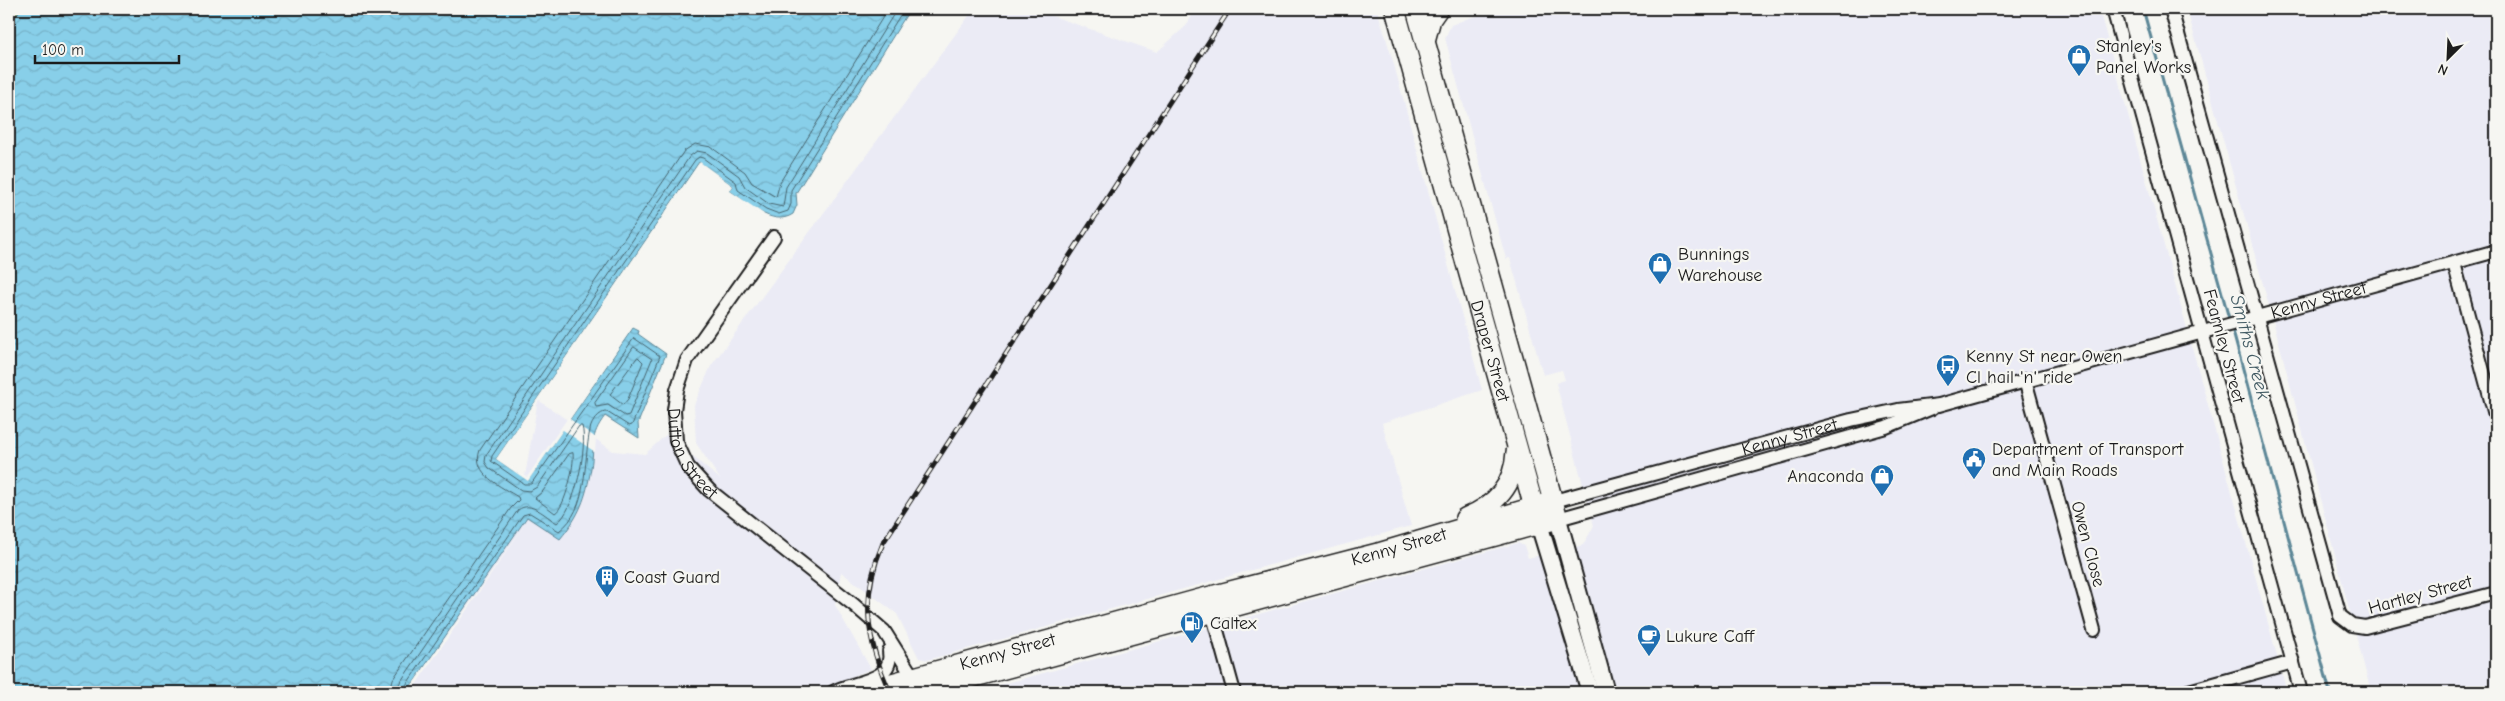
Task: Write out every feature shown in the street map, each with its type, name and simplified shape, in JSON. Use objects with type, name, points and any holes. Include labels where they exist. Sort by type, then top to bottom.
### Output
[{"type":"highway","name":"Draper Street","points":[[1395,9],[1536,516]]},
{"type":"highway","name":"Draper Street","points":[[1416,9],[1556,510]]},
{"type":"highway","points":[[1425,42],[1431,19],[1438,9]]},
{"type":"highway","points":[[1378,553],[1476,513],[1493,504],[1503,494],[1511,478],[1515,463],[1516,446]]},
{"type":"highway","name":"Kenny Street","points":[[859,692],[913,687],[1556,510]]},
{"type":"highway","name":"Kenny Street","points":[[1210,604],[1378,553],[1536,516]]},
{"type":"main road","name":"Draper Street","points":[[1556,510],[1606,692]]},
{"type":"main road","name":"Draper Street","points":[[1536,516],[1590,692]]},
{"type":"street","name":"Fearnley Street","points":[[2113,9],[2301,692]]},
{"type":"street","points":[[2171,9],[2257,317]]},
{"type":"street","name":"Dutton Street","points":[[774,237],[687,360],[677,390],[674,410],[676,441],[688,468],[709,490],[889,636],[913,687]]},
{"type":"street","name":"Kenny Street","points":[[1556,510],[1852,420],[1898,410],[1939,404],[2496,251]]},
{"type":"street","points":[[2454,263],[2496,419]]},
{"type":"street","name":"Hartley Street","points":[[2257,317],[2340,616],[2358,627],[2374,626],[2496,593]]},
{"type":"street","name":"Owen Close","points":[[2025,380],[2094,630]]},
{"type":"street","name":"Kenny Street","points":[[1556,510],[1886,427],[1939,404]]},
{"type":"street","points":[[1210,604],[1234,692]]},
{"type":"street","name":"Dutton Street","points":[[871,620],[913,687]]},
{"type":"street","points":[[833,692],[879,675],[889,662],[889,651]]},
{"type":"street","points":[[2185,692],[2292,662]]},
{"type":"shaded area","points":[[974,9],[1032,9],[1157,52],[1186,26],[1196,9],[1377,9],[1393,61],[1482,390],[1382,423],[1411,526],[927,660],[919,658],[897,614],[841,572],[835,605],[871,669],[813,692],[393,692],[519,511],[538,400],[613,451],[645,454],[666,435],[720,479],[696,443],[694,405],[711,366]]},
{"type":"shaded area","points":[[1504,9],[2099,9],[2287,692],[974,692],[1518,543],[1524,546],[1528,558],[1583,545],[1594,526],[1556,383],[1565,380],[1562,370],[1543,375],[1510,258],[1506,259],[1445,38],[1451,25]]},
{"type":"shaded area","points":[[2187,9],[2496,9],[2496,692],[2371,692],[2277,335]]},
{"type":"green space","points":[[9,9],[21,9],[9,25]]},
{"type":"water","points":[[21,9],[910,9],[796,193],[797,205],[793,214],[777,218],[760,212],[730,191],[733,186],[699,162],[496,459],[528,480],[633,328],[639,331],[638,334],[666,354],[638,423],[639,438],[605,416],[595,435],[587,488],[573,522],[560,539],[527,517],[407,692],[9,692],[9,25]]},
{"type":"pier","points":[[700,162],[733,186],[730,191],[764,214],[762,216],[728,193],[730,186],[700,165],[499,459],[527,477],[631,326],[634,325],[570,419],[596,438],[595,452],[563,430],[528,481],[496,459]]},
{"type":"pier","points":[[527,522],[417,683],[410,692],[407,692]]},
{"type":"waterway","name":"Smiths Creek","points":[[2143,9],[2230,322]]},
{"type":"waterway","name":"Smiths Creek","points":[[2232,328],[2330,692]]},
{"type":"railway","points":[[890,692],[876,654],[869,618],[871,582],[883,543],[1230,9]]},
{"type":"place","name":"Stanley's Panel Works","points":[[2079,77]]},
{"type":"place","name":"Bunnings Warehouse","points":[[1660,285]]},
{"type":"place","name":"Kenny St near Owen Cl hail 'n' ride","points":[[1948,387]]},
{"type":"place","name":"Department of Transport and Main Roads","points":[[1974,480]]},
{"type":"place","name":"Anaconda","points":[[1882,497]]},
{"type":"place","name":"Coast Guard","points":[[607,598]]},
{"type":"place","name":"Caltex","points":[[1192,644]]},
{"type":"place","name":"Lukure Caff","points":[[1649,657]]}]
